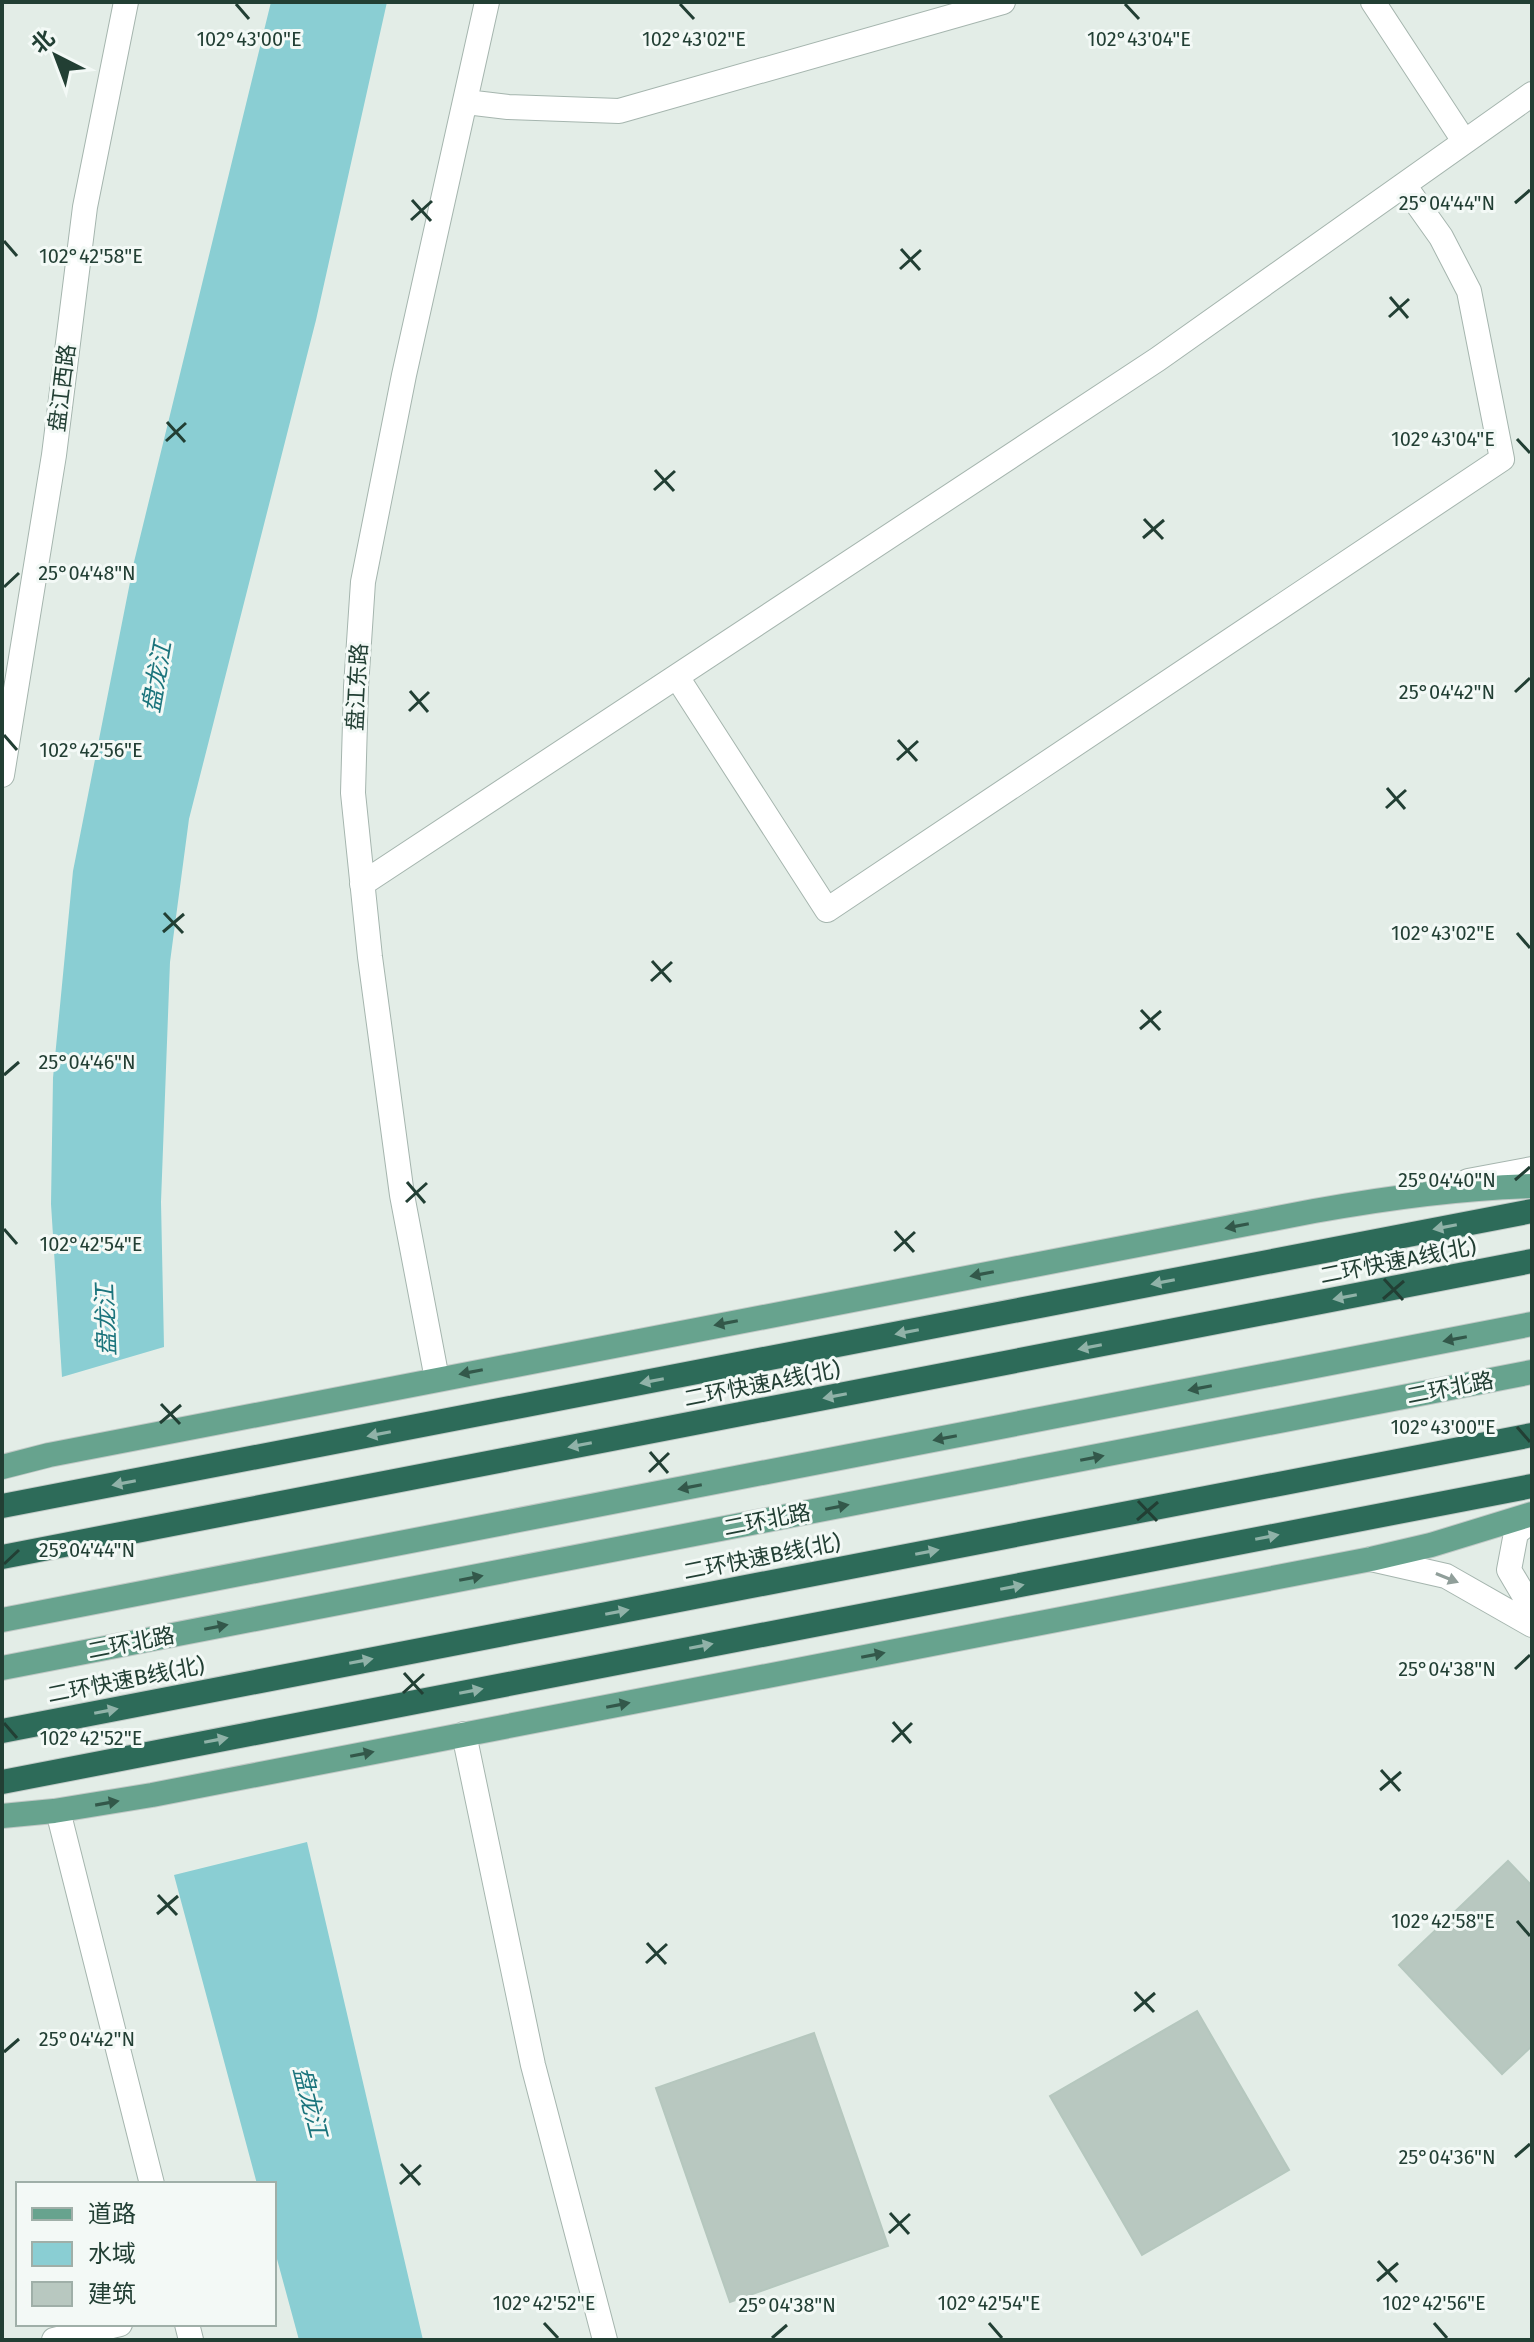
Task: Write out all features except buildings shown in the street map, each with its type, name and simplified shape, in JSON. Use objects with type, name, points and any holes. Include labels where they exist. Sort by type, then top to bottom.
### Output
[{"type":"highway","points":[[2,1506],[1532,1211]]},
{"type":"highway","name":"二环快速A线(北)","points":[[2,1557],[1532,1261]]},
{"type":"highway","name":"二环快速B线(北)","points":[[2,1731],[1532,1435]]},
{"type":"highway","points":[[2,1782],[1532,1486]]},
{"type":"main road","points":[[2,1467],[437,1379],[1314,1211],[1452,1191],[1532,1186]]},
{"type":"main road","points":[[2,1620],[1532,1324]]},
{"type":"main road","name":"二环北路","points":[[2,1668],[1532,1372]]},
{"type":"main road","points":[[2,1816],[58,1811],[140,1797],[1371,1559],[1431,1545],[1532,1514]]},
{"type":"street","name":"盘江西路","points":[[2,775],[54,455],[85,207],[126,2]]},
{"type":"street","name":"盘江东路","points":[[437,1379],[402,1195],[353,793],[363,582],[404,375],[487,2]]},
{"type":"street","points":[[466,102],[508,107],[619,111],[1003,2]]},
{"type":"street","points":[[1373,2],[1464,141]]},
{"type":"street","points":[[362,884],[1158,359],[1532,94]]},
{"type":"street","points":[[677,677],[827,910],[1502,459],[1469,291],[1441,237],[1404,185]]},
{"type":"street","points":[[1314,1211],[1532,1169]]},
{"type":"street","points":[[1532,1520],[1516,1533],[1509,1570],[1532,1609]]},
{"type":"street","points":[[1371,1559],[1446,1576],[1532,1625]]},
{"type":"street","points":[[464,1734],[533,2065],[605,2340]]},
{"type":"street","points":[[58,1811],[151,2182]]},
{"type":"street","points":[[54,2340],[112,2326]]},
{"type":"water","name":"盘龙江","points":[[271,2],[387,2],[316,320],[189,819],[170,962],[161,1202],[164,1347],[62,1377],[51,1204],[53,1078],[73,871],[134,562]]},
{"type":"water","name":"盘龙江","points":[[307,1842],[423,2340],[299,2340],[276,2255],[276,2182],[256,2182],[174,1875]]}]
